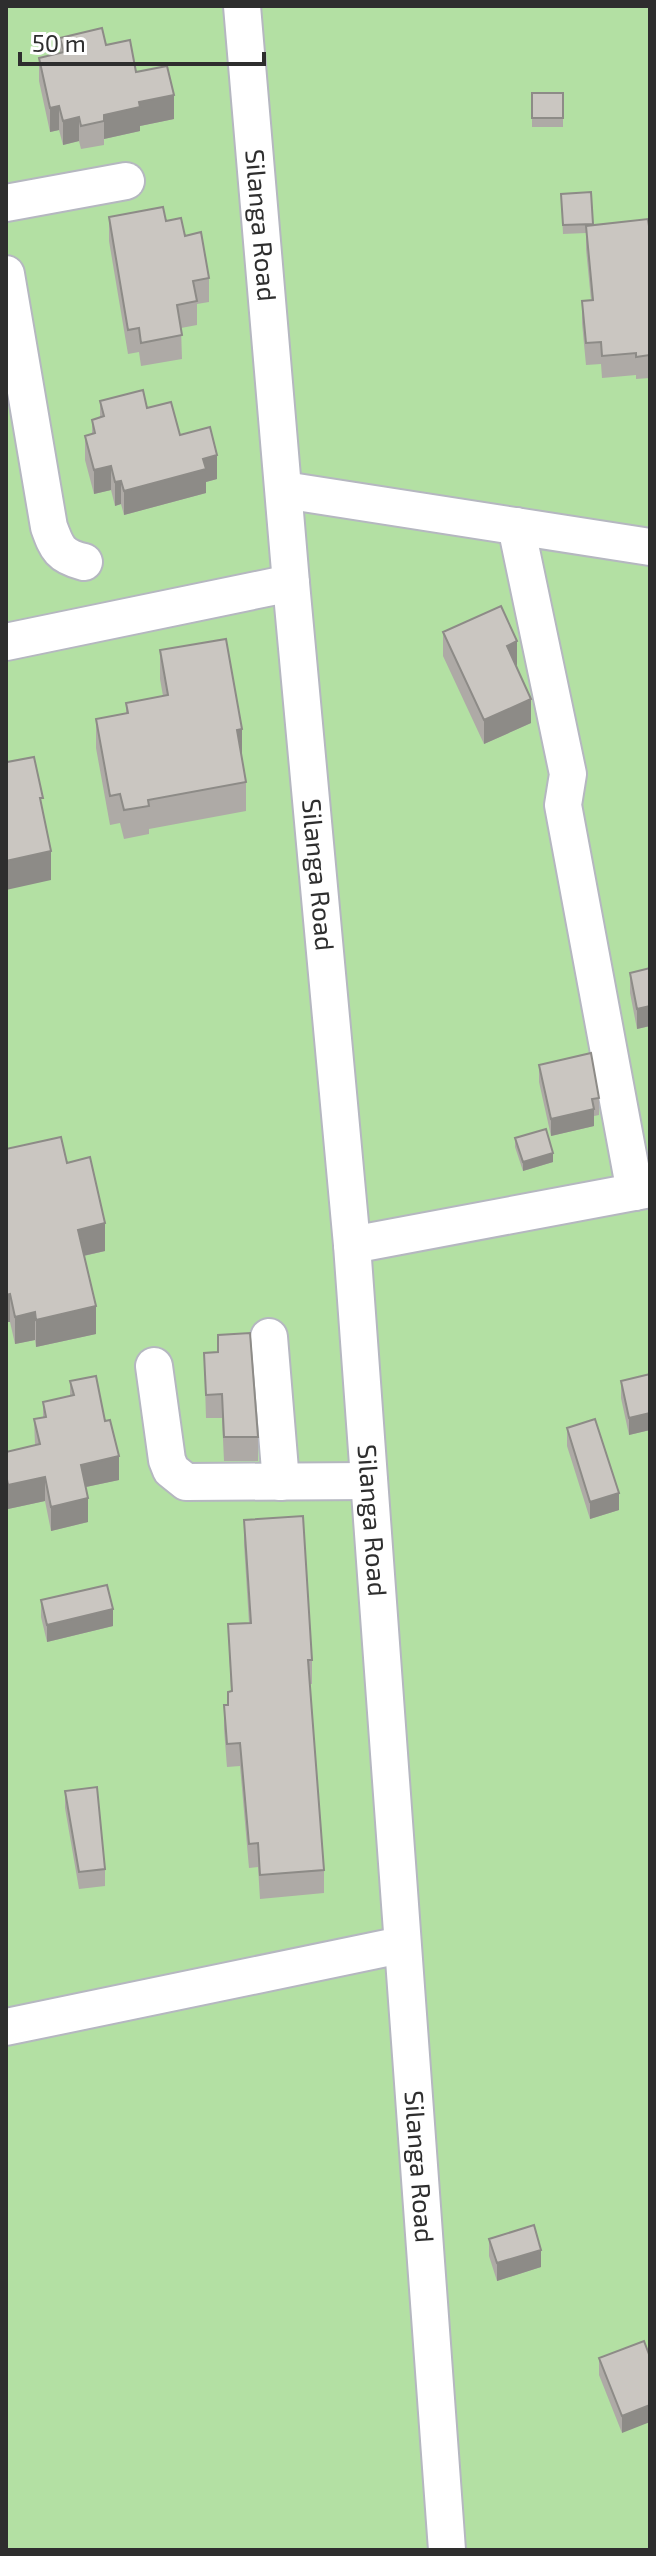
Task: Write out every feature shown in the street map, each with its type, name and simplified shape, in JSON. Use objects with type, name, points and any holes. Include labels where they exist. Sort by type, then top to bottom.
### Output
[{"type":"street","name":"Silanga Road","points":[[242,6],[352,1245],[447,2550]]},
{"type":"street","points":[[6,203],[126,181]]},
{"type":"street","points":[[6,274],[49,527],[56,547],[68,558],[84,562]]},
{"type":"street","points":[[284,490],[650,547]]},
{"type":"street","points":[[352,1245],[642,1191],[563,805],[568,774],[516,526]]},
{"type":"street","points":[[6,642],[291,583]]},
{"type":"street","points":[[269,1337],[281,1482]]},
{"type":"street","points":[[154,1366],[167,1460],[177,1477],[186,1482],[369,1481]]},
{"type":"street","points":[[6,2027],[401,1945]]},
{"type":"green space","points":[[6,6],[650,6],[650,2550],[6,2550]]},
{"type":"building","points":[[102,28],[106,45],[130,40],[136,72],[167,66],[174,95],[139,102],[140,107],[104,115],[104,121],[81,126],[79,117],[63,121],[59,106],[50,108],[39,58],[64,52],[60,38]]},
{"type":"building","points":[[532,93],[563,93],[563,118],[532,118]]},
{"type":"building","points":[[591,192],[593,224],[563,225],[561,194]]},
{"type":"building","points":[[163,207],[166,221],[181,218],[185,236],[201,232],[209,278],[193,281],[197,301],[177,305],[182,335],[141,343],[139,328],[128,330],[109,217]]},
{"type":"building","points":[[648,219],[650,355],[602,356],[601,342],[586,343],[582,301],[593,300],[586,226]]},
{"type":"building","points":[[143,390],[147,408],[171,402],[180,435],[210,427],[217,455],[203,459],[206,469],[124,491],[121,481],[115,482],[111,466],[94,470],[85,436],[95,433],[92,420],[104,416],[100,401]]},
{"type":"building","points":[[501,606],[517,641],[507,646],[531,699],[484,720],[443,632]]},
{"type":"building","points":[[226,639],[242,729],[237,730],[246,782],[148,800],[149,806],[124,810],[120,794],[110,796],[96,719],[128,713],[126,703],[168,695],[160,650]]},
{"type":"building","points":[[6,757],[7,762],[34,757],[51,851],[6,861]]},
{"type":"building","points":[[650,968],[650,1006],[637,1009],[630,973]]},
{"type":"building","points":[[591,1053],[599,1098],[592,1099],[594,1109],[551,1119],[539,1065]]},
{"type":"building","points":[[546,1129],[553,1153],[523,1162],[515,1138]]},
{"type":"building","points":[[61,1137],[67,1163],[90,1157],[105,1223],[78,1230],[96,1306],[36,1320],[35,1312],[15,1317],[10,1294],[6,1295],[6,1149]]},
{"type":"building","points":[[250,1333],[258,1437],[224,1437],[222,1394],[206,1395],[204,1353],[218,1352],[218,1335]]},
{"type":"building","points":[[650,1374],[650,1413],[629,1418],[621,1381]]},
{"type":"building","points":[[96,1376],[105,1421],[110,1420],[119,1456],[81,1465],[88,1498],[51,1507],[45,1477],[8,1485],[6,1452],[40,1444],[34,1419],[46,1417],[43,1402],[74,1395],[70,1381]]},
{"type":"building","points":[[595,1419],[619,1493],[590,1502],[567,1428]]},
{"type":"building","points":[[303,1516],[312,1660],[308,1660],[324,1870],[260,1875],[258,1843],[249,1844],[240,1743],[227,1744],[224,1705],[228,1705],[228,1692],[232,1691],[228,1624],[251,1623],[244,1520]]},
{"type":"building","points":[[107,1585],[113,1609],[47,1625],[41,1600]]},
{"type":"building","points":[[97,1787],[105,1869],[79,1872],[65,1791]]},
{"type":"building","points":[[534,2225],[541,2250],[497,2263],[489,2239]]},
{"type":"building","points":[[644,2341],[650,2357],[650,2405],[622,2416],[599,2358]]}]
